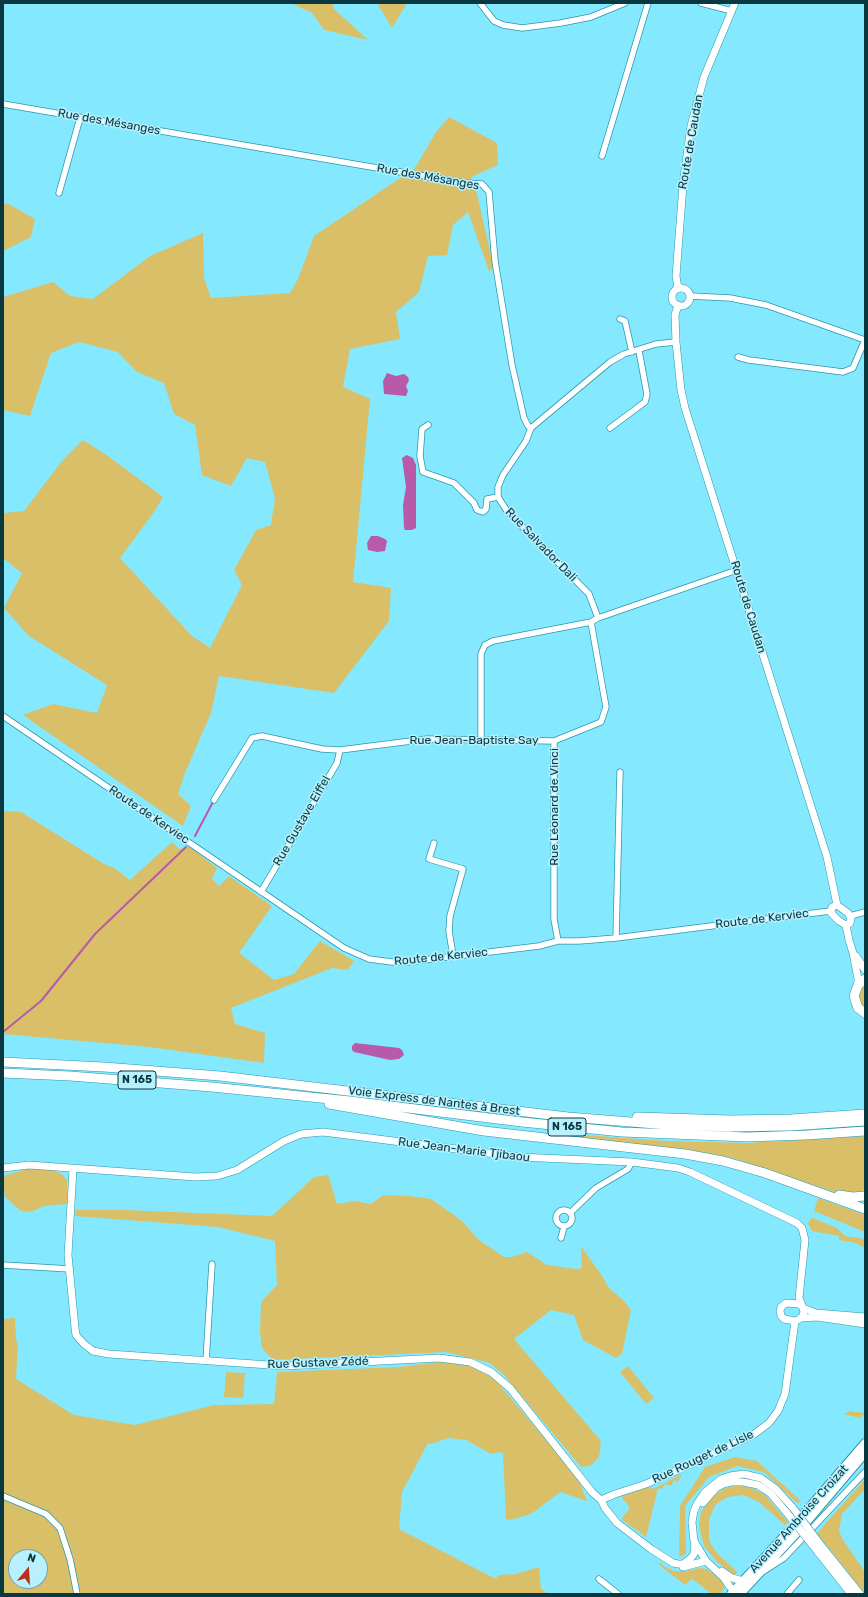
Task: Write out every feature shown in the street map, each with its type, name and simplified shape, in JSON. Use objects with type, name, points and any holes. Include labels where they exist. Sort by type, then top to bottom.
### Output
[{"type":"main road","points":[[861,982],[854,992],[854,1000],[858,1008],[865,1013]]},
{"type":"main road","name":"Voie Express de Nantes à Brest","points":[[3,1062],[104,1067],[220,1076],[568,1117],[668,1125],[729,1127],[790,1126],[865,1121]]},
{"type":"main road","name":"Voie Express de Nantes à Brest","points":[[3,1073],[135,1080],[350,1101],[522,1122],[622,1132],[747,1137],[865,1131]]},
{"type":"main road","points":[[271,1093],[288,1099],[484,1131],[703,1157],[740,1165],[865,1209]]},
{"type":"main road","name":"N 165","points":[[568,1117],[584,1114],[730,1120],[791,1119],[865,1114]]},
{"type":"main road","points":[[789,1182],[843,1196],[865,1196]]},
{"type":"main road","name":"Avenue Ambroise Croizat","points":[[737,1590],[865,1443]]},
{"type":"main road","name":"Avenue Ambroise Croizat","points":[[737,1590],[752,1581],[759,1574],[804,1525],[865,1454]]},
{"type":"street","points":[[480,3],[494,21],[503,25],[522,28],[561,23],[591,17],[625,3]]},
{"type":"street","points":[[602,156],[648,3]]},
{"type":"street","points":[[701,3],[732,11]]},
{"type":"street","name":"Route de Caudan","points":[[735,3],[704,77],[691,126],[683,186],[676,276],[678,288],[673,291],[671,297],[678,305],[675,315],[681,390],[685,408],[737,570],[794,757],[827,857],[839,906]]},
{"type":"street","name":"Rue des Mésanges","points":[[3,104],[465,183],[482,184],[489,192],[495,261],[514,370],[524,418],[528,426],[531,428]]},
{"type":"street","points":[[59,193],[80,118]]},
{"type":"street","points":[[678,288],[686,289],[690,296]]},
{"type":"street","points":[[678,305],[686,304],[690,296]]},
{"type":"street","points":[[690,296],[730,298],[766,305],[865,340],[853,368],[843,372],[749,360],[738,357]]},
{"type":"street","points":[[620,319],[625,321],[632,352]]},
{"type":"street","points":[[531,428],[610,362],[624,354],[639,351],[656,344],[676,342]]},
{"type":"street","points":[[610,428],[645,402],[647,394],[639,351]]},
{"type":"street","points":[[428,425],[422,429],[420,456],[423,472],[454,483],[474,503],[477,510],[483,512],[486,509],[487,499],[498,497]]},
{"type":"street","name":"Rue Salvador Dali","points":[[531,428],[526,440],[503,475],[498,487],[498,497],[507,511],[589,594],[598,618]]},
{"type":"street","points":[[481,740],[481,654],[485,645],[493,641],[590,622],[737,570]]},
{"type":"street","name":"Rue Léonard de Vinci","points":[[558,941],[554,919],[554,741],[600,722],[606,707],[590,622]]},
{"type":"street","name":"Route de Kerviec","points":[[3,716],[344,948],[369,959],[407,962],[539,946],[558,941],[616,938],[832,913]]},
{"type":"street","name":"Rue Jean-Baptiste Say","points":[[214,800],[252,738],[262,736],[322,749],[340,750],[427,739],[554,741]]},
{"type":"street","name":"Rue Gustave Eiffel","points":[[261,892],[337,762],[340,750]]},
{"type":"street","points":[[616,938],[620,772]]},
{"type":"street","points":[[434,843],[429,859],[463,869],[450,916],[449,931],[453,956]]},
{"type":"street","points":[[832,913],[840,915],[839,906]]},
{"type":"street","points":[[839,906],[850,915],[851,921],[844,924]]},
{"type":"street","points":[[850,915],[865,912]]},
{"type":"street","points":[[832,913],[844,924],[861,982]]},
{"type":"street","points":[[853,953],[865,970]]},
{"type":"street","name":"Rue Jean-Marie Tjibaou","points":[[3,1168],[29,1165],[195,1177],[217,1176],[237,1170],[284,1141],[301,1134],[323,1132],[518,1157],[632,1162],[678,1168],[690,1172],[797,1223],[802,1228],[805,1240],[799,1298],[803,1307]]},
{"type":"street","points":[[570,1212],[596,1188],[628,1169],[632,1162]]},
{"type":"street","name":"Rue Gustave Zédé","points":[[73,1169],[68,1255],[76,1335],[92,1351],[110,1354],[284,1366],[439,1358],[470,1362],[491,1372],[510,1388],[592,1492],[602,1500],[604,1508],[617,1523],[651,1549]]},
{"type":"street","points":[[564,1227],[557,1223],[556,1215],[562,1210],[570,1212]]},
{"type":"street","points":[[561,1238],[564,1227],[569,1225],[572,1220],[570,1212]]},
{"type":"street","points":[[206,1361],[212,1264]]},
{"type":"street","points":[[3,1265],[70,1269]]},
{"type":"street","name":"Rue Jean-Marie Tjibaou","points":[[790,1302],[795,1297],[800,1278]]},
{"type":"street","points":[[865,1317],[816,1313],[799,1304],[790,1302],[784,1304],[780,1311],[784,1319],[820,1317],[865,1324]]},
{"type":"street","points":[[798,1319],[803,1316],[803,1307]]},
{"type":"street","name":"Rue Rouget de Lisle","points":[[602,1500],[646,1484],[678,1470],[753,1435],[769,1423],[778,1411],[785,1394],[798,1319]]},
{"type":"street","points":[[759,1574],[784,1558],[865,1472]]},
{"type":"street","points":[[737,1590],[701,1555],[695,1542],[692,1522],[697,1504],[705,1492],[721,1478],[744,1474],[760,1478],[776,1489],[851,1594]]},
{"type":"street","points":[[737,1590],[732,1578],[701,1555],[696,1523],[698,1512],[704,1500],[716,1488],[724,1484],[731,1482],[743,1482],[758,1485],[790,1510]]},
{"type":"street","points":[[3,1496],[46,1514],[60,1528],[70,1559],[77,1594]]},
{"type":"street","points":[[651,1549],[666,1563],[676,1567],[688,1566],[701,1555]]},
{"type":"street","points":[[651,1549],[673,1563],[678,1564],[688,1562],[701,1555]]},
{"type":"street","points":[[821,1550],[860,1594]]},
{"type":"street","points":[[599,1579],[618,1594]]},
{"type":"street","points":[[787,1594],[799,1580]]},
{"type":"shaded area","points":[[291,3],[333,3],[333,8],[368,40],[324,30],[312,13]]},
{"type":"shaded area","points":[[377,3],[407,3],[392,28]]},
{"type":"shaded area","points":[[449,117],[497,143],[498,165],[471,177],[477,194],[494,268],[489,271],[468,212],[453,225],[447,255],[428,256],[419,292],[396,312],[400,339],[350,349],[343,387],[370,399],[353,582],[391,588],[389,621],[334,693],[219,676],[211,713],[185,773],[178,794],[191,806],[183,826],[23,715],[53,704],[97,713],[107,685],[29,636],[4,608],[22,573],[3,558],[3,515],[4,513],[24,511],[62,461],[83,440],[108,456],[163,497],[154,512],[120,558],[192,636],[210,648],[242,585],[234,570],[256,530],[271,525],[275,498],[265,462],[247,458],[231,486],[202,475],[195,425],[174,414],[164,383],[137,372],[118,352],[79,342],[51,353],[30,416],[3,410],[3,297],[53,282],[70,296],[93,299],[150,256],[203,233],[204,278],[211,298],[290,293],[298,279],[314,236],[415,168],[436,132]]},
{"type":"shaded area","points":[[7,203],[35,219],[31,237],[3,251],[3,205]]},
{"type":"shaded area","points":[[387,373],[396,376],[404,374],[408,377],[409,380],[406,386],[408,391],[406,396],[384,394],[383,381]]},
{"type":"shaded area","points":[[407,455],[413,458],[416,465],[416,528],[412,530],[405,530],[404,528],[403,505],[406,487],[402,458]]},
{"type":"shaded area","points":[[371,536],[378,536],[387,541],[385,551],[377,552],[368,550],[367,543]]},
{"type":"shaded area","points":[[3,811],[21,812],[104,864],[114,868],[130,880],[172,842],[179,849],[190,847],[217,868],[212,879],[219,886],[229,876],[272,906],[239,953],[274,980],[294,974],[320,941],[354,961],[348,970],[332,968],[231,1008],[235,1024],[265,1033],[264,1063],[149,1047],[3,1034]]},
{"type":"shaded area","points":[[865,985],[865,1008],[860,1003],[859,995],[861,988]]},
{"type":"shaded area","points":[[355,1043],[399,1048],[402,1050],[404,1055],[399,1059],[390,1060],[354,1052],[352,1050],[352,1046]]},
{"type":"shaded area","points":[[583,1135],[666,1141],[747,1143],[865,1136],[865,1191],[848,1194],[834,1192],[733,1158],[664,1147],[584,1139]]},
{"type":"shaded area","points":[[27,1169],[54,1170],[63,1175],[67,1180],[67,1204],[44,1206],[31,1212],[21,1211],[5,1197],[3,1178],[6,1175]]},
{"type":"shaded area","points":[[328,1175],[337,1204],[355,1201],[371,1204],[383,1195],[410,1196],[431,1199],[461,1220],[479,1240],[504,1257],[512,1257],[527,1252],[547,1265],[576,1269],[582,1268],[581,1246],[609,1288],[623,1300],[631,1310],[622,1354],[616,1358],[583,1340],[574,1315],[551,1310],[514,1339],[601,1441],[599,1457],[590,1466],[581,1467],[505,1376],[490,1363],[446,1352],[273,1360],[262,1348],[260,1333],[261,1302],[277,1285],[275,1241],[218,1227],[75,1216],[76,1210],[125,1210],[272,1216],[314,1177]]},
{"type":"shaded area","points":[[818,1198],[865,1215],[865,1232],[814,1211]]},
{"type":"shaded area","points":[[813,1218],[837,1228],[845,1236],[865,1240],[865,1248],[856,1243],[839,1240],[839,1236],[812,1231],[808,1224],[810,1219]]},
{"type":"shaded area","points":[[15,1318],[16,1339],[18,1345],[16,1379],[74,1415],[135,1425],[214,1405],[274,1404],[277,1372],[400,1367],[438,1362],[468,1365],[493,1377],[578,1478],[587,1501],[560,1492],[531,1514],[510,1520],[506,1519],[503,1453],[499,1452],[491,1454],[466,1440],[448,1438],[431,1444],[428,1443],[402,1492],[399,1529],[496,1579],[498,1575],[516,1574],[539,1567],[541,1589],[548,1594],[3,1594],[3,1319]]},
{"type":"shaded area","points":[[628,1366],[654,1398],[646,1404],[620,1372]]},
{"type":"shaded area","points":[[226,1372],[245,1373],[243,1398],[224,1397]]},
{"type":"shaded area","points":[[850,1411],[864,1413],[865,1411],[865,1416],[862,1415],[860,1418],[844,1414]]},
{"type":"shaded area","points":[[735,1457],[757,1461],[801,1501],[797,1503],[764,1472],[737,1466],[709,1477],[685,1506],[686,1554],[679,1557],[680,1506],[705,1467]]},
{"type":"shaded area","points":[[682,1474],[678,1482],[674,1480],[671,1486],[665,1484],[662,1489],[658,1488],[646,1537],[621,1519],[630,1508],[621,1496],[649,1487],[653,1489]]},
{"type":"shaded area","points":[[865,1479],[865,1489],[842,1514],[839,1531],[843,1540],[865,1572],[865,1594],[817,1533]]},
{"type":"shaded area","points":[[740,1485],[764,1494],[788,1522],[785,1525],[759,1502],[743,1495],[728,1497],[716,1504],[709,1519],[709,1541],[716,1552],[737,1572],[735,1575],[717,1562],[704,1546],[699,1527],[701,1511],[711,1498],[725,1488]]},
{"type":"shaded area","points":[[661,1562],[663,1566],[674,1571],[686,1571],[699,1568],[707,1569],[724,1583],[724,1588],[720,1594],[712,1594],[692,1579],[685,1585],[659,1565]]},
{"type":"waterway","points":[[195,836],[214,800]]},
{"type":"waterway","points":[[3,1032],[41,1001],[95,934],[186,847]]}]
